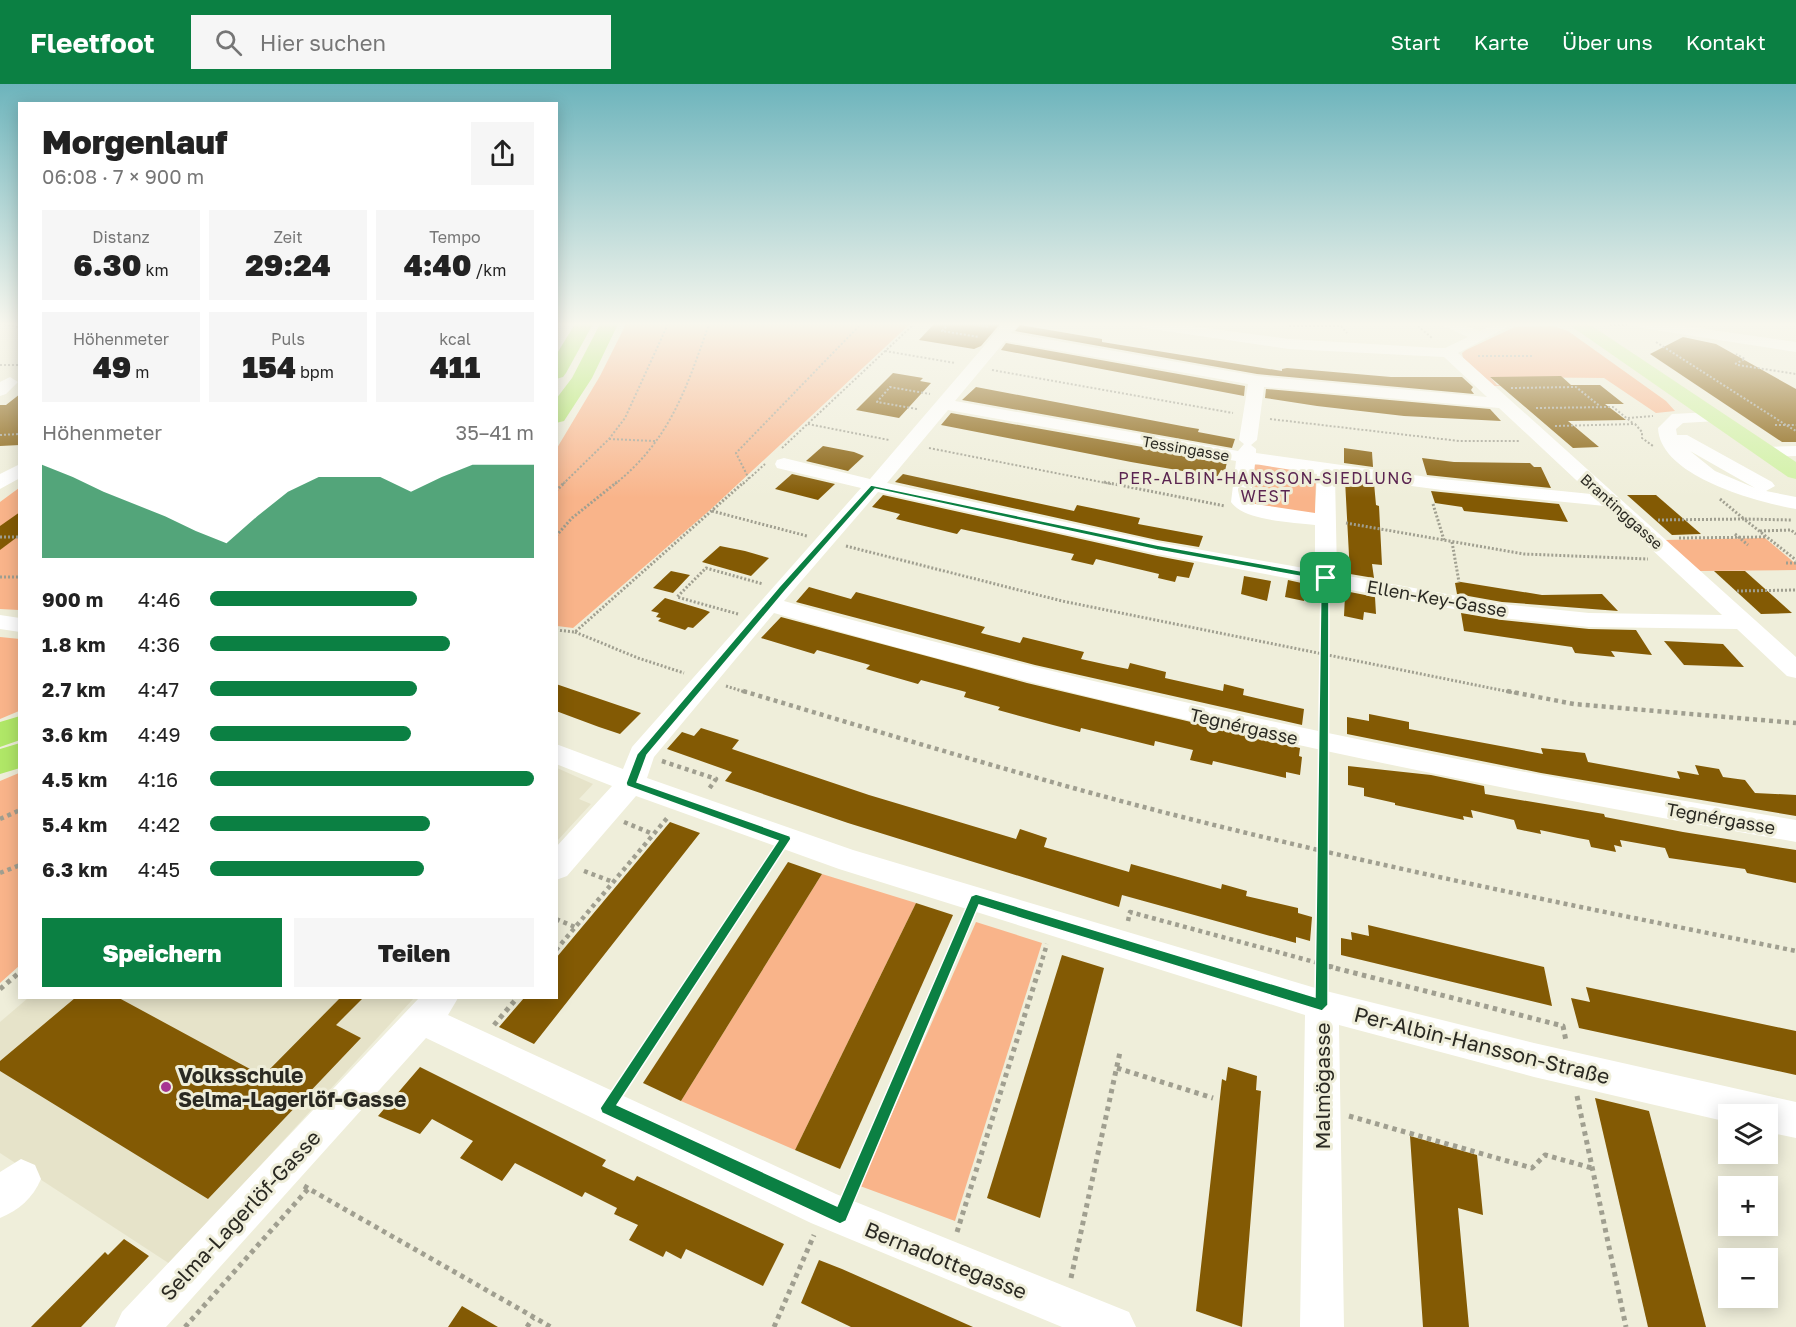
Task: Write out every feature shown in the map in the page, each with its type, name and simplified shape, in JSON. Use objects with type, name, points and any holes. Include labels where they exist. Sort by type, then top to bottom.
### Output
[{"type":"highway","points":[[558,413],[579,382]]},
{"type":"highway","points":[[0,735],[18,728]]},
{"type":"highway","points":[[0,762],[18,755]]},
{"type":"main road","points":[[1661,382],[1796,472]]},
{"type":"street","points":[[558,866],[637,769],[705,679],[911,444],[962,382]]},
{"type":"street","points":[[1257,382],[1241,502],[1243,507],[1324,522]]},
{"type":"street","points":[[1270,382],[1505,400]]},
{"type":"street","name":"Brantinggasse","points":[[1483,382],[1505,400],[1544,441],[1796,670]]},
{"type":"street","name":"Tessingasse","points":[[942,405],[1247,449],[1326,470],[1469,488],[1610,501]]},
{"type":"street","points":[[1667,428],[1678,418],[1711,417]]},
{"type":"street","points":[[1667,428],[1668,437],[1673,444],[1712,478],[1761,497],[1796,503]]},
{"type":"street","points":[[1667,428],[1683,440],[1796,503]]},
{"type":"street","points":[[1765,452],[1796,451]]},
{"type":"street","name":"Ellen-Key-Gasse","points":[[776,460],[873,487],[1146,545],[1530,614],[1589,620],[1743,622]]},
{"type":"street","points":[[0,483],[18,470]]},
{"type":"street","points":[[1326,470],[1324,522],[1326,578]]},
{"type":"street","name":"Tegnérgasse","points":[[769,604],[889,640],[1072,688],[1323,744],[1567,793],[1796,831]]},
{"type":"street","points":[[0,622],[18,625]]},
{"type":"street","name":"Per-Albin-Hansson-Straße","points":[[558,753],[637,769],[680,802],[786,839],[1322,1005],[1574,1057],[1796,1120]]},
{"type":"street","name":"Malmögasse","points":[[1322,1005],[1322,1327]]},
{"type":"street","name":"Bernadottegasse","points":[[431,1008],[477,1047],[607,1108],[833,1213],[1114,1327]]},
{"type":"street","name":"Selma-Lagerlöf-Gasse","points":[[137,1327],[294,1180],[431,1008]]},
{"type":"path","points":[[558,489],[609,439],[625,418],[641,382]]},
{"type":"path","points":[[558,534],[572,518],[626,475],[656,441],[682,400],[688,382]]},
{"type":"path","points":[[750,479],[736,453],[805,382]]},
{"type":"path","points":[[575,632],[712,511],[776,460],[807,424],[852,382]]},
{"type":"path","points":[[1060,382],[1252,416],[1378,434],[1459,441],[1544,441]]},
{"type":"path","points":[[1719,382],[1796,431]]},
{"type":"path","points":[[890,387],[942,405],[877,402],[890,387]]},
{"type":"path","points":[[1505,400],[1576,387],[1602,408]]},
{"type":"path","points":[[1505,400],[1548,410],[1613,407],[1635,424],[1642,432],[1642,438],[1660,453]]},
{"type":"path","points":[[807,424],[1231,507],[1243,507]]},
{"type":"path","points":[[1528,426],[1635,424]]},
{"type":"path","points":[[1775,425],[1796,425]]},
{"type":"path","points":[[0,435],[18,434]]},
{"type":"path","points":[[609,439],[656,441]]},
{"type":"path","points":[[1716,497],[1796,562]]},
{"type":"path","points":[[1433,504],[1444,541]]},
{"type":"path","points":[[712,511],[1062,601],[1324,656],[1574,704],[1796,723]]},
{"type":"path","points":[[1631,520],[1796,520]]},
{"type":"path","points":[[1324,522],[1524,554],[1675,560]]},
{"type":"path","points":[[1759,531],[1791,531],[1796,534]]},
{"type":"path","points":[[1690,534],[1694,538]]},
{"type":"path","points":[[1735,534],[1748,545]]},
{"type":"path","points":[[0,537],[18,537]]},
{"type":"path","points":[[1652,538],[1767,537]]},
{"type":"path","points":[[1452,542],[1459,582]]},
{"type":"path","points":[[1777,545],[1784,545]]},
{"type":"path","points":[[1786,563],[1796,562]]},
{"type":"path","points":[[706,568],[769,604],[677,597],[706,568]]},
{"type":"path","points":[[0,577],[18,577]]},
{"type":"path","name":"Malmögasse","points":[[1322,1005],[1326,578]]},
{"type":"path","points":[[1709,591],[1796,590]]},
{"type":"path","points":[[558,630],[575,632],[638,658],[1025,775],[1323,851],[1477,886],[1796,951]]},
{"type":"path","points":[[637,769],[716,780],[709,789],[720,793]]},
{"type":"path","points":[[558,948],[680,802]]},
{"type":"path","points":[[0,819],[18,811]]},
{"type":"path","points":[[607,1108],[786,839]]},
{"type":"path","points":[[0,873],[18,866]]},
{"type":"path","points":[[774,1327],[833,1213],[976,899]]},
{"type":"path","points":[[1116,921],[1127,924],[1130,912],[1322,965],[1563,1026],[1566,1042],[1574,1057],[1592,1168],[1626,1327]]},
{"type":"path","points":[[558,920],[575,927]]},
{"type":"path","points":[[948,1261],[1053,923]]},
{"type":"path","points":[[0,989],[18,974]]},
{"type":"path","points":[[477,1047],[516,999]]},
{"type":"path","points":[[1064,1308],[1120,1052]]},
{"type":"path","points":[[1117,1068],[1213,1098]]},
{"type":"path","points":[[1322,1108],[1532,1168],[1545,1155],[1592,1168]]},
{"type":"path","points":[[185,1327],[294,1180],[551,1327]]},
{"type":"path","points":[[527,1327],[533,1318]]},
{"type":"shaded area","points":[[596,382],[848,382],[710,510],[573,628],[558,626],[558,446]]},
{"type":"shaded area","points":[[1490,382],[1497,385],[1515,386],[1494,386]]},
{"type":"shaded area","points":[[1610,382],[1639,382],[1666,401],[1675,411],[1656,413]]},
{"type":"shaded area","points":[[1260,464],[1304,471],[1304,475],[1316,477],[1315,514],[1247,503],[1253,465]]},
{"type":"shaded area","points":[[18,489],[18,610],[0,609],[0,502]]},
{"type":"shaded area","points":[[1765,538],[1796,564],[1796,570],[1699,571],[1664,540]]},
{"type":"shaded area","points":[[0,637],[18,639],[18,711],[0,719]]},
{"type":"shaded area","points":[[558,768],[593,784],[579,799],[591,804],[558,840]]},
{"type":"shaded area","points":[[18,773],[18,967],[0,983],[0,781]]},
{"type":"shaded area","points":[[822,874],[916,903],[795,1150],[681,1101]]},
{"type":"shaded area","points":[[976,922],[1042,943],[955,1221],[860,1186]]},
{"type":"shaded area","name":"Volksschule Selma-Lagerlöf-Gasse","points":[[27,999],[413,999],[170,1264],[0,1153],[0,1022]]},
{"type":"building","points":[[884,382],[931,383],[899,418],[856,410]]},
{"type":"building","points":[[1170,382],[1223,382],[1245,386],[1244,396]]},
{"type":"building","points":[[1344,382],[1468,382],[1473,387],[1471,390],[1474,394]]},
{"type":"building","points":[[1496,382],[1568,382],[1571,385],[1600,385],[1624,404],[1605,404],[1626,420],[1568,421],[1599,447],[1573,448]]},
{"type":"building","points":[[1692,382],[1784,382],[1796,389],[1796,442],[1782,442]]},
{"type":"building","points":[[976,387],[1199,429],[1198,432],[1235,439],[1232,448],[962,400]]},
{"type":"building","points":[[1266,389],[1490,409],[1501,421],[1404,416],[1317,406],[1265,398]]},
{"type":"building","points":[[18,396],[18,445],[0,446],[0,405],[6,405]]},
{"type":"building","points":[[951,413],[1227,462],[1225,471],[1221,470],[1217,477],[1131,462],[941,425]]},
{"type":"building","points":[[823,446],[864,456],[848,471],[806,461]]},
{"type":"building","points":[[1344,448],[1372,452],[1373,467],[1344,463]]},
{"type":"building","points":[[1422,458],[1454,462],[1530,463],[1534,467],[1541,467],[1551,488],[1427,475]]},
{"type":"building","points":[[792,474],[835,484],[818,500],[775,489]]},
{"type":"building","points":[[903,474],[1074,511],[1077,505],[1140,518],[1138,524],[1203,536],[1199,547],[1157,540],[895,482]]},
{"type":"building","points":[[1345,480],[1374,483],[1376,505],[1379,506],[1382,565],[1372,564],[1374,578],[1350,574]]},
{"type":"building","points":[[1431,491],[1559,504],[1568,522],[1464,511],[1462,507],[1435,503]]},
{"type":"building","points":[[883,495],[1194,563],[1189,578],[1177,576],[1175,582],[1158,578],[1159,574],[1096,559],[1093,565],[1071,560],[1074,554],[961,529],[957,534],[896,519],[900,514],[872,507]]},
{"type":"building","points":[[1627,495],[1656,495],[1701,534],[1672,535]]},
{"type":"building","points":[[18,513],[18,536],[0,550],[0,526]]},
{"type":"building","points":[[720,546],[769,558],[751,576],[702,562]]},
{"type":"building","points":[[671,571],[690,575],[673,593],[653,588]]},
{"type":"building","points":[[1714,571],[1745,571],[1792,613],[1761,614]]},
{"type":"building","points":[[1244,576],[1271,581],[1267,601],[1241,594]]},
{"type":"building","points":[[1288,580],[1306,584],[1304,601],[1285,597]]},
{"type":"building","points":[[1461,582],[1542,595],[1602,594],[1618,611],[1502,602],[1457,594],[1455,583]]},
{"type":"building","points":[[809,587],[851,599],[856,592],[985,627],[981,633],[1020,643],[1023,637],[1084,652],[1081,659],[1128,669],[1130,663],[1166,672],[1165,678],[1223,691],[1224,684],[1244,689],[1243,695],[1304,709],[1302,725],[1035,665],[796,602]]},
{"type":"building","points":[[1350,592],[1375,597],[1376,614],[1364,612],[1363,620],[1344,616],[1345,595],[1350,596]]},
{"type":"building","points":[[665,598],[710,612],[693,628],[688,627],[685,630],[658,621],[661,618],[656,617],[659,613],[651,611]]},
{"type":"building","points":[[1461,613],[1502,620],[1589,629],[1636,630],[1652,655],[1611,651],[1615,657],[1575,653],[1572,647],[1464,631]]},
{"type":"building","points":[[781,617],[1027,683],[1300,748],[1299,756],[1302,757],[1300,775],[1286,772],[1286,778],[1213,761],[1212,765],[1190,760],[1193,750],[1155,741],[1154,746],[1081,728],[1080,732],[998,710],[1000,707],[964,697],[966,692],[921,680],[918,684],[866,669],[870,665],[817,650],[814,654],[761,638]]},
{"type":"building","points":[[1664,641],[1723,644],[1744,667],[1684,665]]},
{"type":"building","points":[[558,685],[641,713],[620,734],[558,712]]},
{"type":"building","points":[[1369,714],[1409,722],[1409,729],[1543,754],[1541,748],[1585,753],[1588,762],[1680,779],[1677,771],[1699,775],[1695,765],[1719,769],[1723,777],[1745,780],[1755,793],[1796,795],[1796,816],[1541,773],[1347,734],[1347,717],[1369,721]]},
{"type":"building","points":[[701,728],[739,740],[732,749],[869,795],[1016,839],[1020,829],[1047,838],[1044,847],[1129,872],[1131,864],[1221,889],[1222,884],[1247,891],[1246,896],[1298,908],[1298,913],[1312,917],[1310,941],[1296,937],[1296,943],[1122,895],[1119,907],[848,823],[725,781],[732,772],[667,749],[682,732],[694,736]]},
{"type":"building","points":[[1348,766],[1431,775],[1484,786],[1485,794],[1604,814],[1605,817],[1683,832],[1796,850],[1796,883],[1747,873],[1745,869],[1669,858],[1665,848],[1620,840],[1622,847],[1614,845],[1616,852],[1591,847],[1589,840],[1540,830],[1541,834],[1517,829],[1514,820],[1471,810],[1473,818],[1463,816],[1464,820],[1395,805],[1395,803],[1364,796],[1364,788],[1348,785]]},
{"type":"building","points":[[670,822],[700,833],[534,1044],[499,1027],[523,999],[558,999],[558,956]]},
{"type":"building","points":[[788,862],[822,874],[681,1101],[643,1083]]},
{"type":"building","points":[[916,903],[953,915],[840,1169],[795,1150]]},
{"type":"building","points":[[1368,925],[1544,967],[1552,1006],[1341,955],[1341,938],[1352,940],[1351,932],[1369,936]]},
{"type":"building","points":[[1062,955],[1104,968],[1040,1218],[987,1198]]},
{"type":"building","points":[[1586,987],[1796,1031],[1796,1075],[1579,1028],[1571,998],[1590,1002]]},
{"type":"building","name":"Volksschule Selma-Lagerlöf-Gasse","points":[[74,999],[121,999],[263,1076],[339,999],[362,999],[336,1025],[361,1038],[208,1199],[0,1071],[0,1061]]},
{"type":"building","points":[[420,1067],[606,1160],[602,1166],[634,1181],[637,1176],[784,1244],[763,1286],[686,1249],[681,1259],[666,1251],[663,1257],[629,1240],[638,1225],[614,1214],[617,1208],[585,1192],[582,1197],[515,1163],[502,1181],[460,1158],[473,1141],[432,1119],[420,1134],[378,1116]]},
{"type":"building","points":[[1228,1067],[1257,1076],[1256,1090],[1261,1091],[1242,1327],[1196,1311],[1222,1079],[1226,1081]]},
{"type":"building","points":[[1595,1098],[1649,1111],[1706,1327],[1648,1327]]},
{"type":"building","points":[[1410,1136],[1477,1155],[1483,1215],[1458,1208],[1469,1327],[1423,1327]]},
{"type":"building","points":[[124,1239],[149,1256],[81,1327],[31,1327],[105,1252],[108,1255]]},
{"type":"building","points":[[819,1260],[973,1327],[851,1327],[801,1303]]},
{"type":"building","points":[[462,1306],[498,1327],[448,1327]]},
{"type":"place","name":"Volksschule Selma-Lagerlöf-Gasse","points":[[166,1087]]},
{"type":"district","name":"PER-ALBIN-HANSSON-SIEDLUNG WEST","points":[[1266,487]]},
{"type":"route","points":[[873,487],[1157,548],[1326,578],[1322,1005],[976,899],[840,1216],[607,1108],[786,839],[719,817],[631,783],[642,754],[782,589],[873,487]]}]
